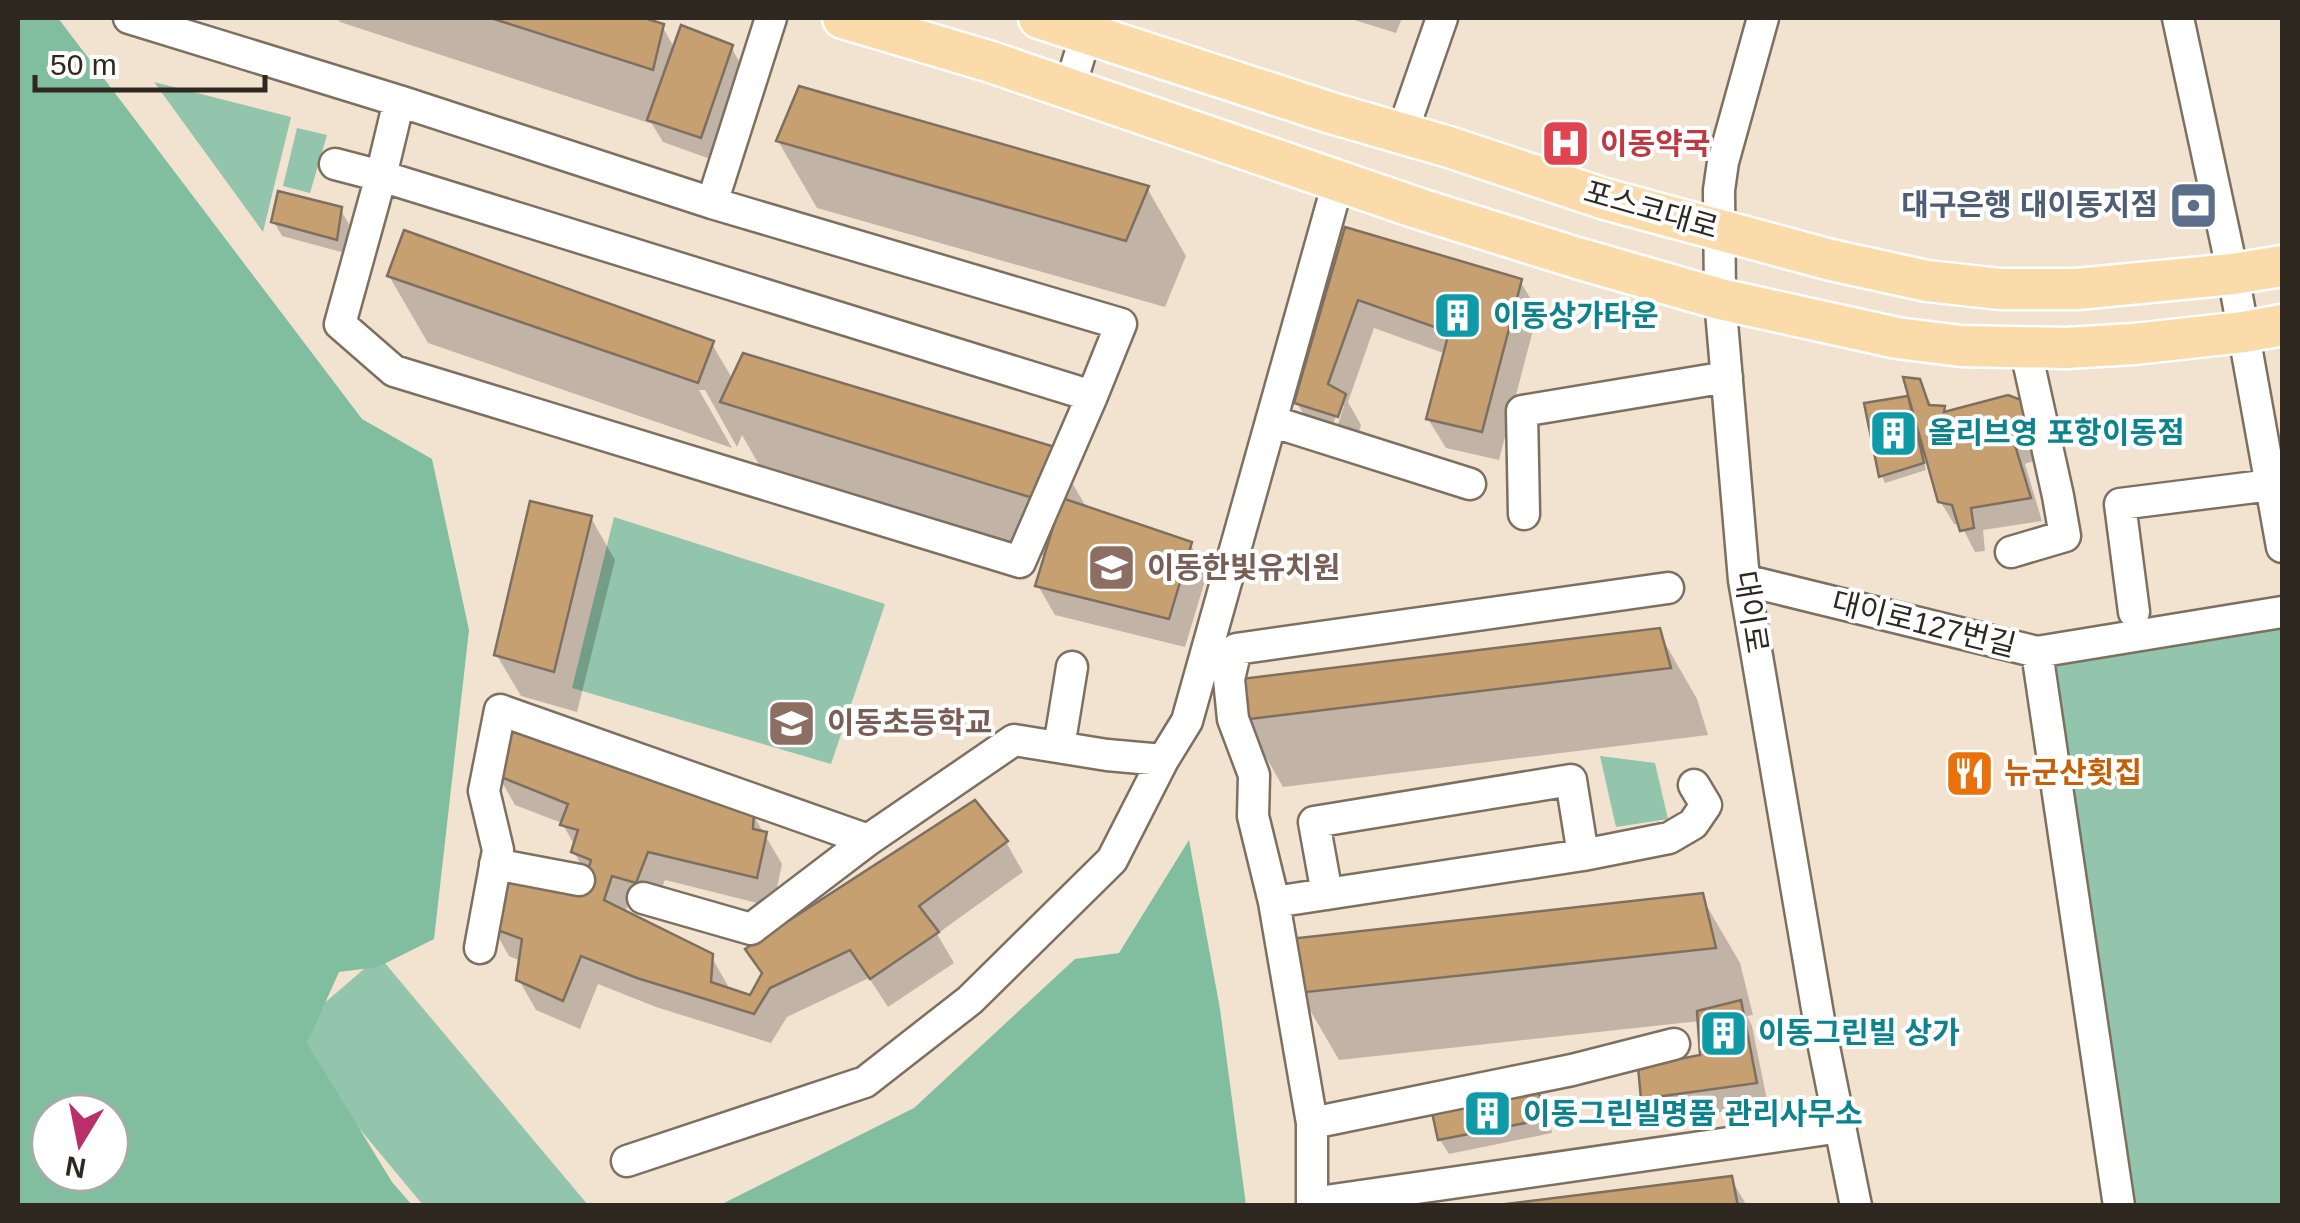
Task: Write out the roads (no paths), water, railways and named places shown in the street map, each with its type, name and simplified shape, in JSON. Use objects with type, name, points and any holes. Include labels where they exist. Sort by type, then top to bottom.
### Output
[{"type":"main road","points":[[843,18],[1070,87],[1420,209],[1720,300],[1896,338],[1960,346],[2066,348],[2263,329]]},
{"type":"main road","name":"포스코대로","points":[[1039,18],[1089,26],[1160,57],[1605,199],[1831,260],[1927,281],[2000,289],[2078,289],[2282,266]]},
{"type":"main road","points":[[1146,114],[1141,79],[1160,57]]},
{"type":"street","points":[[129,18],[212,30],[399,101],[712,203],[1121,324],[1020,562],[394,370],[340,324],[399,101]]},
{"type":"street","points":[[712,203],[772,18]]},
{"type":"street","points":[[1402,134],[1442,18]]},
{"type":"street","name":"대이로","points":[[1764,18],[1719,190],[1720,300],[1744,580],[1821,1032],[1856,1206]]},
{"type":"street","points":[[2178,18],[2233,274],[2263,329],[2272,485],[2282,547]]},
{"type":"street","points":[[1070,87],[1089,26]]},
{"type":"street","points":[[335,164],[1092,396]]},
{"type":"street","points":[[627,1161],[865,1082],[970,1000],[1112,860],[1187,720],[1338,179]]},
{"type":"street","points":[[2010,552],[2064,536],[2024,347]]},
{"type":"street","points":[[1524,514],[1522,411],[1728,377]]},
{"type":"street","points":[[1271,421],[1470,484]]},
{"type":"street","points":[[2134,612],[2120,504],[2272,485]]},
{"type":"street","name":"대이로127번길","points":[[1744,580],[2036,652],[2282,612]]},
{"type":"street","points":[[1668,588],[1236,649],[1228,679],[1233,719],[1254,775],[1253,816],[1274,902],[1312,1124],[1312,1204],[1841,1128]]},
{"type":"street","points":[[2036,652],[2119,1206]]},
{"type":"street","points":[[1059,748],[1072,667]]},
{"type":"street","points":[[480,948],[498,850],[484,791],[500,710],[868,840]]},
{"type":"street","points":[[643,898],[750,929],[868,840],[1014,740],[1163,760]]},
{"type":"street","points":[[1327,894],[1314,822],[1571,780],[1583,855]]},
{"type":"street","points":[[1274,902],[1583,855],[1669,838],[1693,824],[1706,805],[1694,785]]},
{"type":"street","points":[[496,864],[578,880]]},
{"type":"street","points":[[1312,1124],[1572,1070],[1674,1044]]},
{"type":"place","name":"이동약국","points":[[1565,144]]},
{"type":"place","name":"대구은행 대이동지점","points":[[2193,205]]},
{"type":"place","name":"이동상가타운","points":[[1458,316]]},
{"type":"place","name":"올리브영 포항이동점","points":[[1893,433]]},
{"type":"place","name":"이동한빛유치원","points":[[1112,568]]},
{"type":"place","name":"이동초등학교","points":[[792,723]]},
{"type":"place","name":"뉴군산횟집","points":[[1969,773]]},
{"type":"place","name":"이동그린빌 상가","points":[[1723,1033]]},
{"type":"place","name":"이동그린빌명품 관리사무소","points":[[1488,1114]]}]
